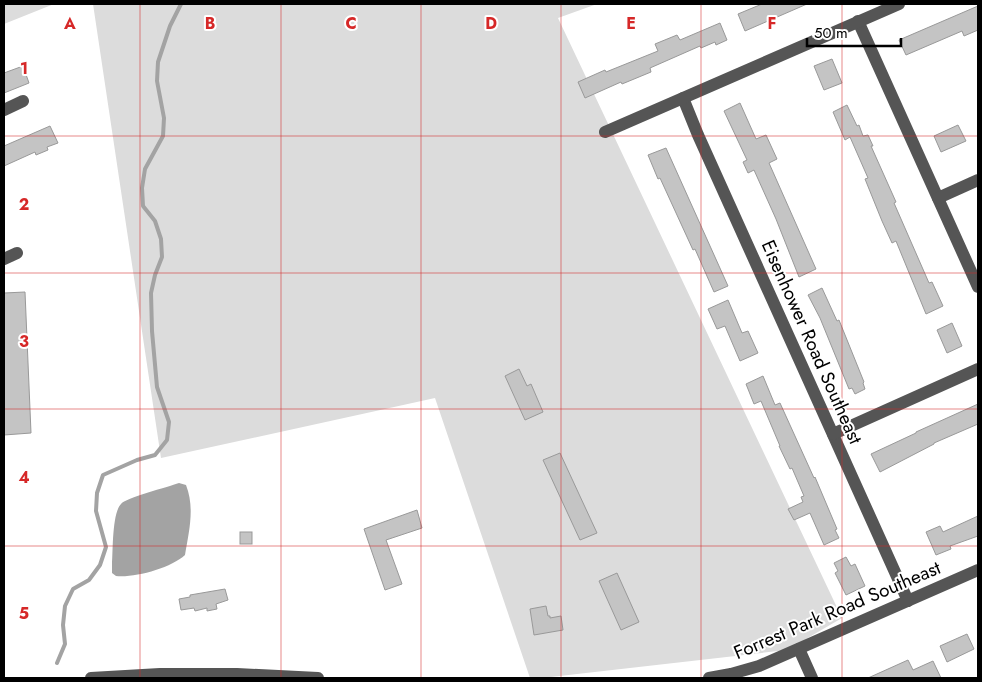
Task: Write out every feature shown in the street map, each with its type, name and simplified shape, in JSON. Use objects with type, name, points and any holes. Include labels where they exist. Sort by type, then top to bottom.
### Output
[{"type":"street","points":[[605,132],[899,4]]},
{"type":"street","points":[[858,22],[978,287]]},
{"type":"street","name":"Eisenhower Road Southeast","points":[[683,98],[908,601]]},
{"type":"street","points":[[4,110],[23,101]]},
{"type":"street","points":[[938,198],[978,180]]},
{"type":"street","points":[[4,259],[17,254]]},
{"type":"street","points":[[833,434],[978,369]]},
{"type":"street","name":"Forrest Park Road Southeast","points":[[709,678],[760,666],[978,570]]},
{"type":"street","points":[[799,648],[812,678]]},
{"type":"street","points":[[91,678],[160,674],[237,674],[318,678]]},
{"type":"shaded area","points":[[4,4],[54,4],[4,24]]},
{"type":"shaded area","points":[[93,4],[597,4],[558,18],[842,618],[787,650],[530,678],[435,398],[161,458]]},
{"type":"shaded area","points":[[179,483],[186,485],[191,511],[185,555],[162,568],[133,575],[116,576],[112,573],[114,532],[116,515],[121,504],[138,496]]},
{"type":"building","points":[[762,4],[807,4],[745,31],[738,14]]},
{"type":"building","points":[[978,6],[978,30],[964,36],[962,31],[906,55],[899,40]]},
{"type":"building","points":[[720,23],[727,40],[716,45],[715,42],[701,48],[700,46],[650,68],[651,72],[622,84],[621,82],[585,98],[578,82],[658,51],[655,44],[677,35],[680,40]]},
{"type":"building","points":[[832,59],[842,83],[824,90],[814,66]]},
{"type":"building","points":[[23,66],[29,83],[4,93],[4,73]]},
{"type":"building","points":[[740,103],[756,139],[766,135],[777,159],[769,163],[816,269],[799,277],[754,170],[748,173],[743,162],[747,160],[724,111]]},
{"type":"building","points":[[847,105],[863,136],[868,135],[896,202],[894,203],[929,283],[932,282],[943,306],[926,314],[896,241],[892,243],[882,221],[865,179],[868,178],[850,137],[845,140],[833,112]]},
{"type":"building","points":[[958,125],[966,141],[941,152],[934,136]]},
{"type":"building","points":[[50,126],[58,143],[47,147],[48,150],[36,155],[35,152],[4,166],[4,146]]},
{"type":"building","points":[[666,148],[728,286],[714,292],[695,249],[693,250],[648,155]]},
{"type":"building","points":[[822,288],[837,321],[839,320],[864,382],[865,389],[855,394],[852,388],[849,389],[820,318],[808,295]]},
{"type":"building","points":[[25,292],[31,433],[4,435],[4,293]]},
{"type":"building","points":[[728,300],[742,333],[748,331],[758,353],[740,361],[725,326],[717,329],[708,309]]},
{"type":"building","points":[[952,323],[962,346],[947,353],[937,330]]},
{"type":"building","points":[[519,369],[527,386],[531,384],[543,412],[525,420],[505,376]]},
{"type":"building","points":[[763,376],[775,405],[780,403],[837,529],[835,530],[839,538],[824,545],[810,513],[794,520],[788,509],[803,502],[801,497],[804,496],[792,468],[790,469],[779,446],[761,401],[754,404],[746,384]]},
{"type":"building","points":[[978,404],[978,424],[934,443],[880,472],[871,454]]},
{"type":"building","points":[[560,453],[597,533],[580,540],[543,460]]},
{"type":"building","points":[[417,510],[422,528],[386,540],[402,584],[385,590],[364,529]]},
{"type":"building","points":[[978,516],[978,536],[950,546],[951,549],[936,555],[926,532],[940,526],[943,532]]},
{"type":"building","points":[[240,532],[252,532],[252,544],[240,544]]},
{"type":"building","points":[[846,557],[851,566],[855,564],[865,586],[846,595],[835,573],[838,571],[834,563]]},
{"type":"building","points":[[617,573],[639,622],[621,630],[599,581]]},
{"type":"building","points":[[225,589],[228,600],[216,604],[217,609],[207,611],[207,608],[195,611],[194,608],[181,610],[179,599],[190,597],[190,595]]},
{"type":"building","points":[[546,606],[550,618],[561,616],[563,630],[534,635],[530,609]]},
{"type":"building","points":[[967,634],[974,649],[947,662],[940,646]]},
{"type":"building","points":[[908,660],[913,670],[933,661],[941,678],[868,678]]},
{"type":"waterway","points":[[57,663],[65,644],[63,625],[65,606],[73,589],[89,580],[100,565],[106,547],[96,511],[97,493],[103,475],[137,460],[155,455],[167,440],[169,422],[157,387],[152,331],[151,293],[162,257],[161,239],[155,221],[143,206],[142,188],[145,169],[163,136],[164,118],[157,81],[158,62],[170,26],[181,4]]}]
